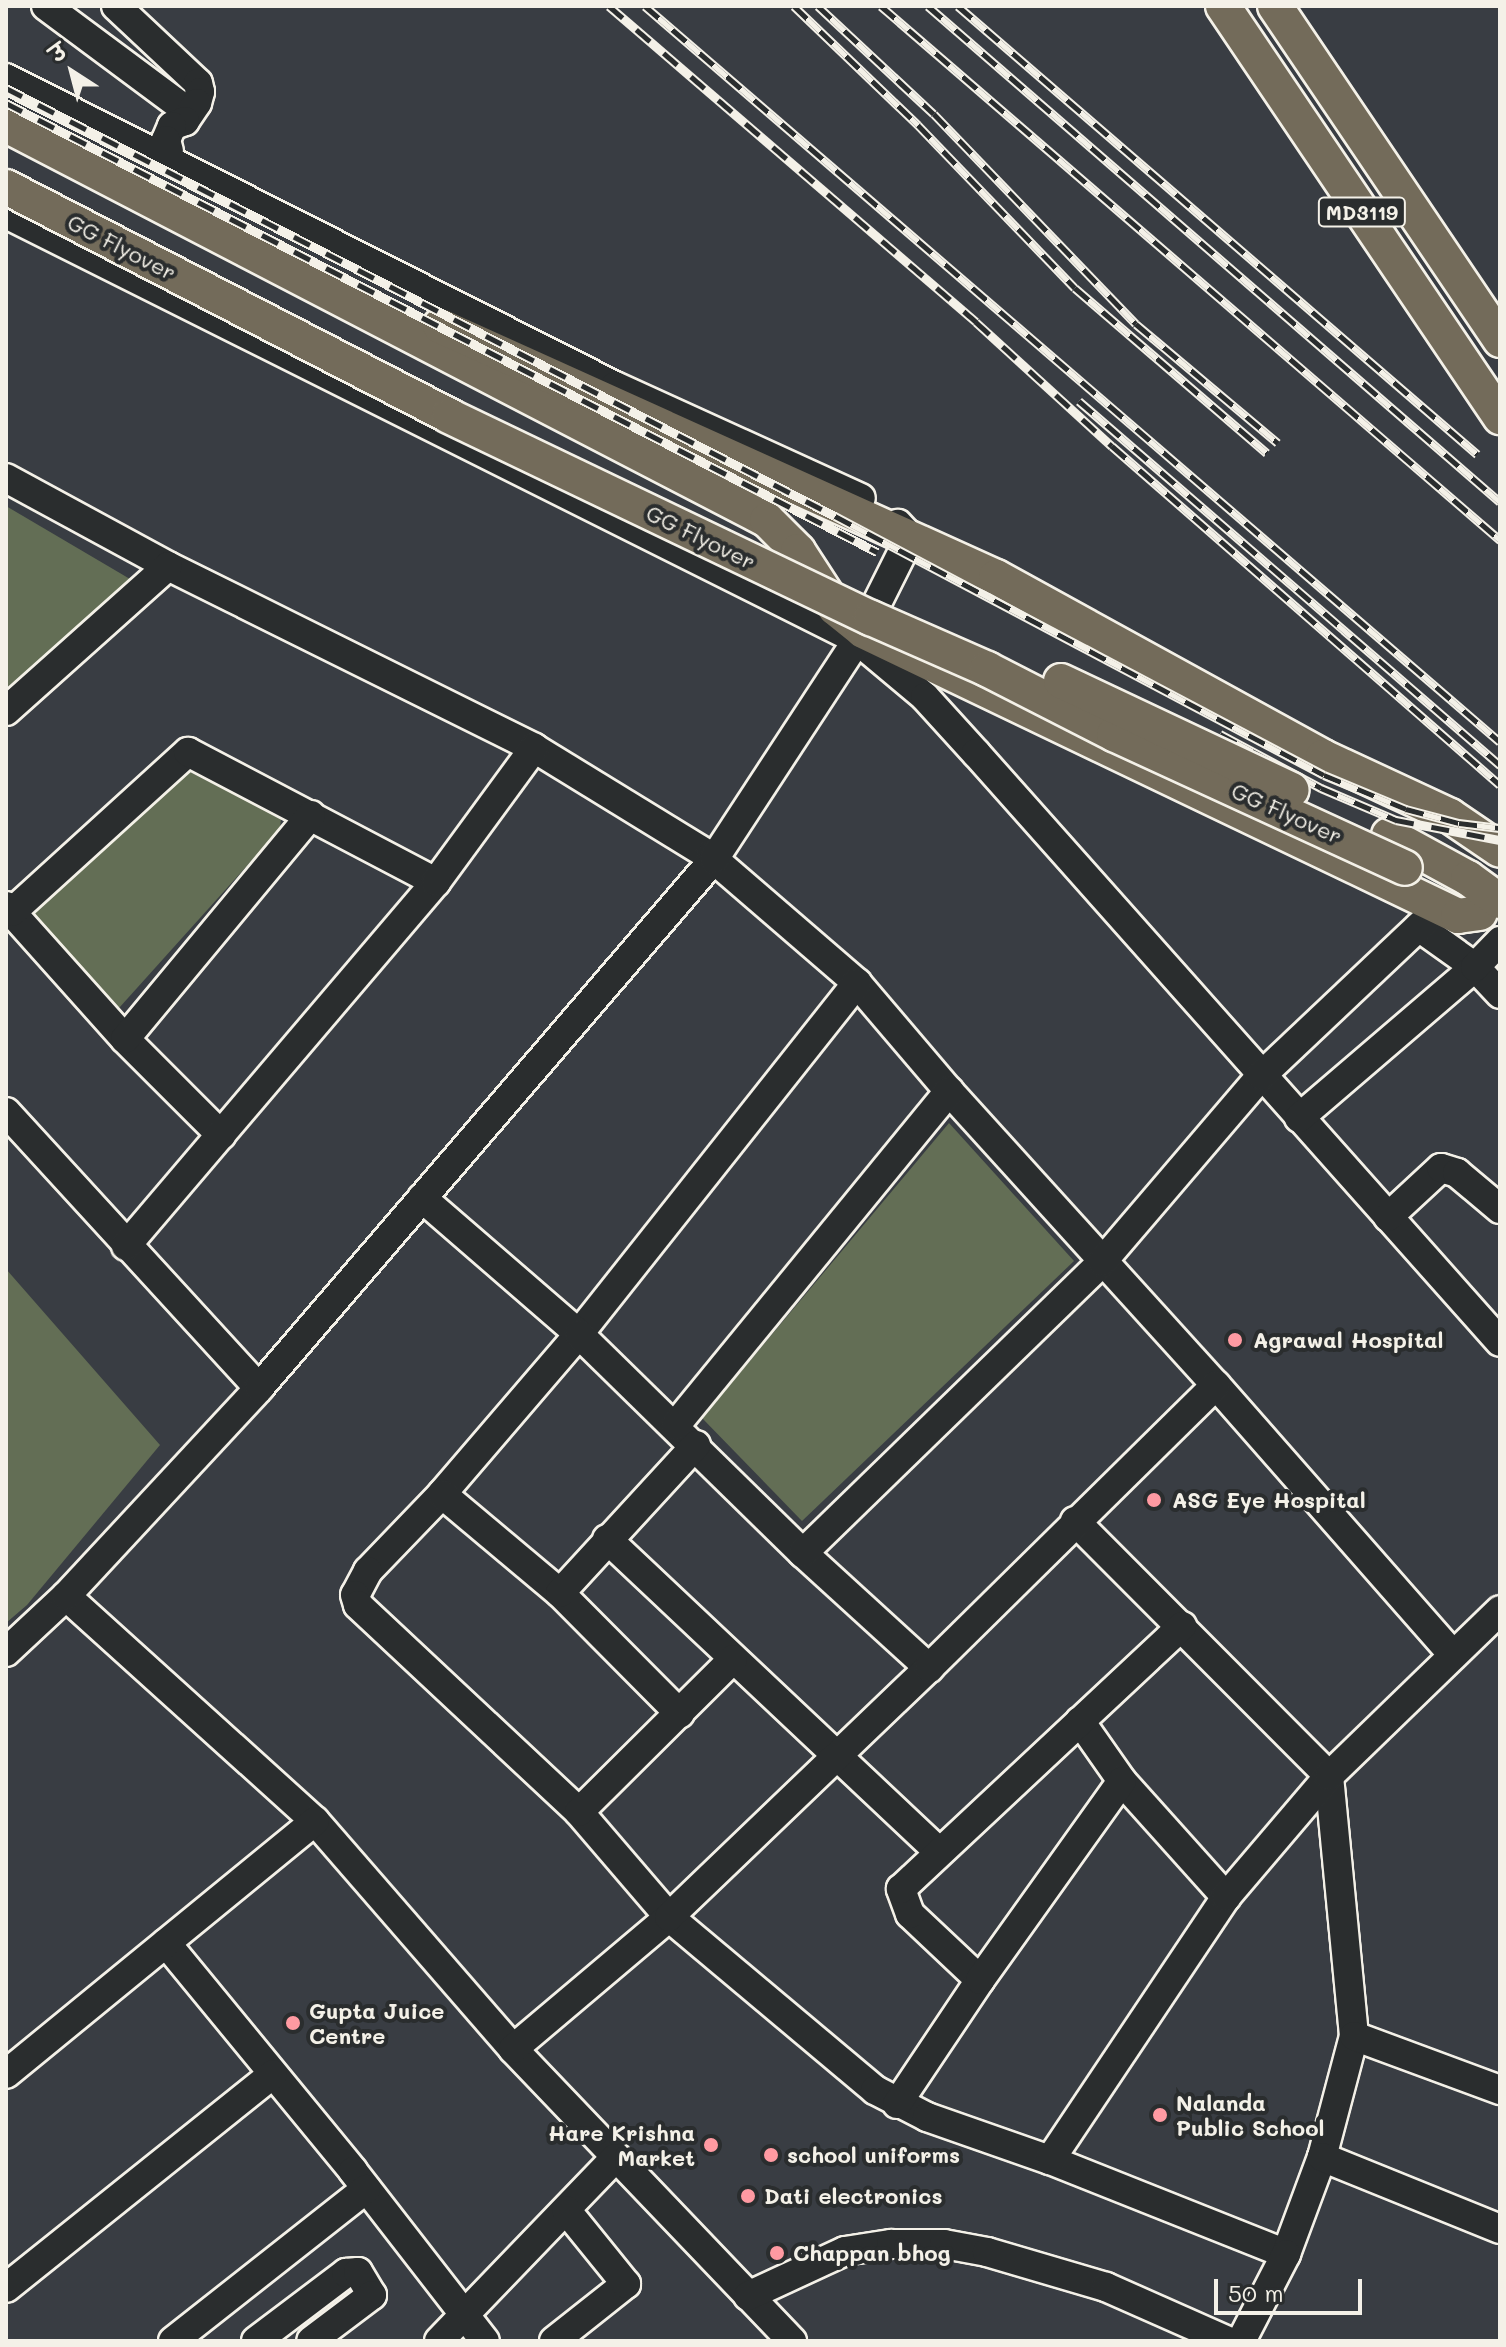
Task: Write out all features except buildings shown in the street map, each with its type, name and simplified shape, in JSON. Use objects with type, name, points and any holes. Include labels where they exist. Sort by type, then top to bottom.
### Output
[{"type":"main road","name":"MD3119","points":[[1223,6],[1500,417]]},
{"type":"main road","name":"MD3119","points":[[1275,6],[1500,340]]},
{"type":"main road","points":[[1288,103],[1324,80]]},
{"type":"main road","points":[[6,111],[162,165],[285,256],[996,577],[1323,757],[1450,816],[1500,850]]},
{"type":"main road","points":[[6,125],[767,520],[798,551],[835,608],[860,635],[1429,917],[1493,915]]},
{"type":"main road","name":"GG Flyover","points":[[6,161],[678,505],[1389,835],[1468,878],[1493,915]]},
{"type":"main road","name":"GG Flyover","points":[[7,211],[449,416],[871,618],[987,669],[1114,734],[1405,868],[1493,915]]},
{"type":"street","points":[[46,6],[187,117]]},
{"type":"street","points":[[6,78],[162,165],[172,126],[187,117],[200,92],[198,83],[116,6]]},
{"type":"street","points":[[7,211],[860,635],[925,697],[1500,1342]]},
{"type":"street","points":[[6,478],[168,566],[534,748],[714,859],[857,983],[949,1091],[1216,1385],[1452,1654]]},
{"type":"street","points":[[6,1652],[66,1596],[259,1388],[714,859],[860,635],[910,537]]},
{"type":"street","points":[[6,711],[168,566]]},
{"type":"street","points":[[126,1246],[436,882],[534,748]]},
{"type":"street","points":[[221,1135],[125,1039],[9,909],[188,752],[436,882]]},
{"type":"street","points":[[125,1039],[311,815]]},
{"type":"street","points":[[803,1553],[1102,1262],[1261,1076],[1429,917],[1500,994]]},
{"type":"street","points":[[1299,1118],[1475,967],[1500,941]]},
{"type":"street","points":[[857,983],[579,1334],[442,1494],[359,1581],[355,1595],[358,1605],[579,1812],[669,1917],[875,2090],[897,2104],[1050,2160],[1286,2254]]},
{"type":"street","points":[[560,1593],[607,1539],[949,1091]]},
{"type":"street","points":[[9,1120],[259,1388]]},
{"type":"street","points":[[1388,1217],[1441,1168],[1457,1173],[1500,1209]]},
{"type":"street","points":[[422,1198],[579,1334],[803,1553],[929,1668]]},
{"type":"street","points":[[513,2049],[669,1917],[929,1668],[1216,1385]]},
{"type":"street","points":[[442,1494],[560,1593],[680,1714]]},
{"type":"street","points":[[1075,1521],[1329,1776],[1354,2036],[1322,2157],[1286,2254],[1241,2341]]},
{"type":"street","points":[[607,1539],[938,1851]]},
{"type":"street","points":[[66,1596],[315,1821],[513,2049],[792,2341]]},
{"type":"street","points":[[1050,2160],[1226,1897],[1329,1776],[1500,1610]]},
{"type":"street","points":[[980,1980],[910,1914],[901,1889],[938,1851],[1182,1626]]},
{"type":"street","points":[[579,1812],[733,1659]]},
{"type":"street","points":[[1080,1721],[1122,1781],[1226,1897]]},
{"type":"street","points":[[897,2104],[980,1980],[1122,1781]]},
{"type":"street","points":[[6,2074],[315,1821]]},
{"type":"street","points":[[166,1943],[485,2341]]},
{"type":"street","points":[[1354,2036],[1500,2090]]},
{"type":"street","points":[[6,2288],[273,2074]]},
{"type":"street","points":[[1322,2157],[1500,2229]]},
{"type":"street","points":[[439,2341],[615,2158]]},
{"type":"street","points":[[173,2341],[366,2189]]},
{"type":"street","points":[[554,2341],[626,2284],[566,2210]]},
{"type":"street","points":[[748,2296],[845,2251],[891,2244],[944,2244],[987,2252],[1106,2287],[1228,2341]]},
{"type":"street","points":[[256,2341],[346,2273],[358,2272],[372,2295],[311,2341]]},
{"type":"green space","points":[[6,506],[130,579],[6,689]]},
{"type":"green space","points":[[186,770],[281,818],[280,829],[119,1008],[31,912]]},
{"type":"green space","points":[[949,1123],[1074,1261],[802,1521],[702,1418]]},
{"type":"green space","points":[[6,1269],[160,1445],[27,1605],[6,1623]]},
{"type":"railway","points":[[609,6],[976,322],[1112,446],[1500,785]]},
{"type":"railway","points":[[645,6],[1500,742]]},
{"type":"railway","points":[[794,6],[918,125],[1075,288],[1267,453]]},
{"type":"railway","points":[[818,6],[934,114],[1136,324],[1278,443]]},
{"type":"railway","points":[[881,6],[1500,540]]},
{"type":"railway","points":[[928,6],[1500,502]]},
{"type":"railway","points":[[958,6],[1477,454]]},
{"type":"railway","points":[[6,88],[835,516],[1324,775],[1406,809],[1459,823],[1500,828]]},
{"type":"railway","points":[[6,103],[877,552]]},
{"type":"railway","points":[[1079,401],[1500,765]]},
{"type":"railway","points":[[1220,734],[1321,788],[1396,820],[1500,840]]},
{"type":"place","name":"Agrawal Hospital","points":[[1235,1340]]},
{"type":"place","name":"ASG Eye Hospital","points":[[1154,1500]]},
{"type":"place","name":"Gupta Juice Centre","points":[[293,2023]]},
{"type":"place","name":"Nalanda Public School","points":[[1160,2115]]},
{"type":"place","name":"Hare Krishna Market","points":[[711,2145]]},
{"type":"place","name":"school uniforms","points":[[771,2155]]},
{"type":"place","name":"Dati electronics","points":[[748,2196]]},
{"type":"place","name":"Chappan bhog","points":[[777,2253]]}]
